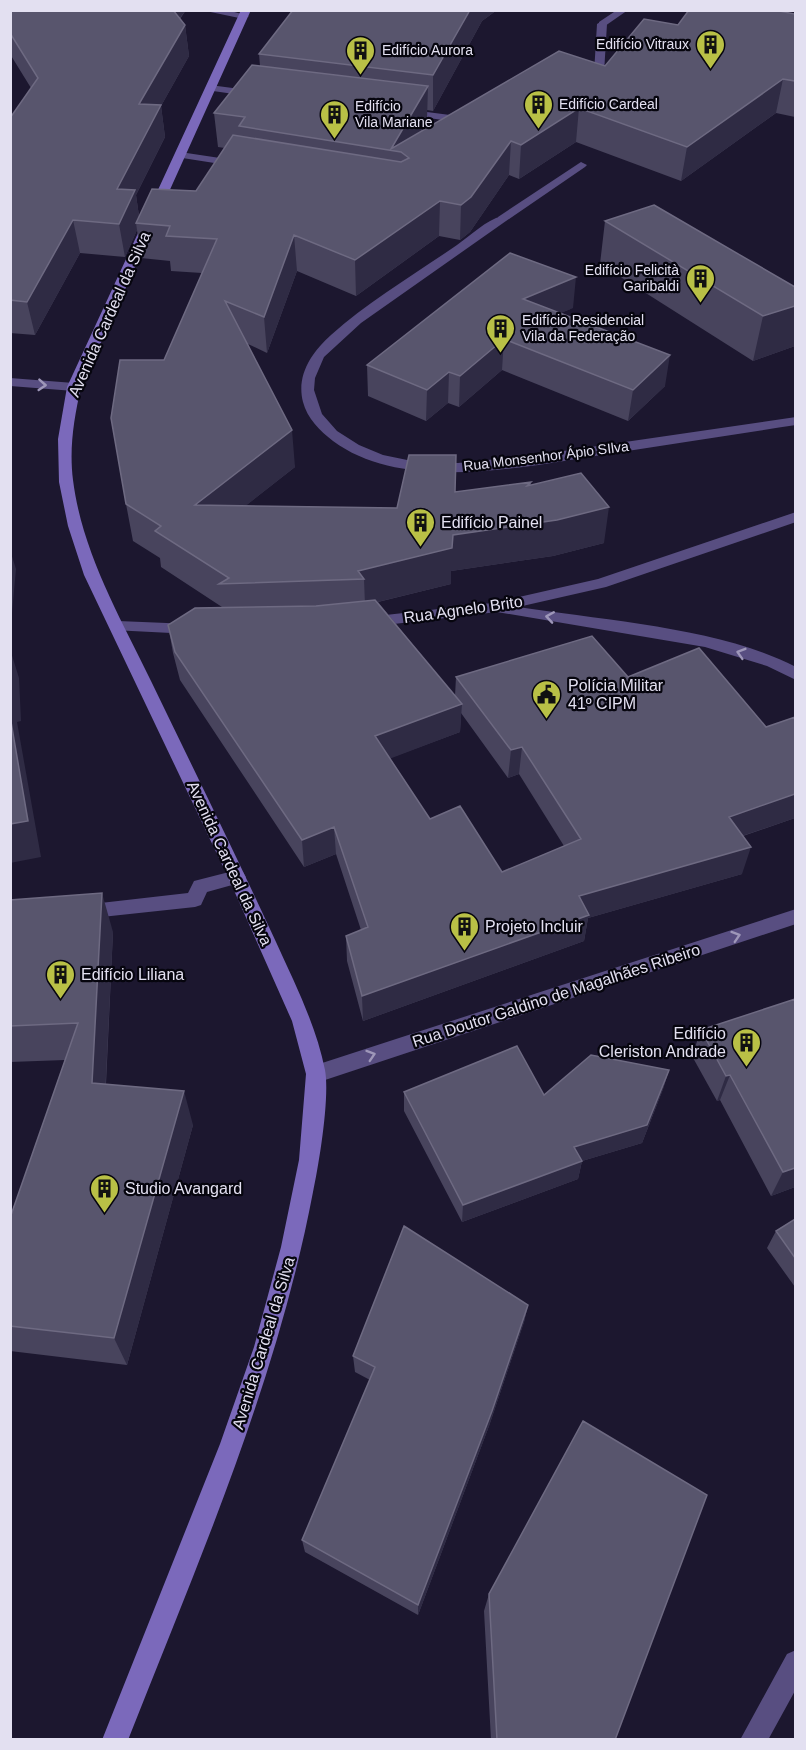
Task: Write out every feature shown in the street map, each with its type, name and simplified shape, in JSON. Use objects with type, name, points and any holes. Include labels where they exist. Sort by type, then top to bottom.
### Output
[{"type":"main road","name":"Avenida Cardeal da Silva","points":[[116,1740],[232,1444],[265,1347],[292,1247],[309,1160],[316,1074],[302,1021],[237,876],[92,575],[75,526],[65,484],[62,449],[65,418],[74,387],[245,13]]},
{"type":"street","points":[[205,10],[245,13]]},
{"type":"street","points":[[600,73],[602,24],[624,10]]},
{"type":"street","points":[[210,88],[267,95]]},
{"type":"street","points":[[393,111],[450,118]]},
{"type":"street","points":[[180,155],[250,165]]},
{"type":"street","name":"Rua Monsenhor Ápio SIlva","points":[[581,165],[334,338],[318,355],[309,373],[306,391],[312,409],[340,440],[388,461],[426,466],[470,466],[592,452],[795,421]]},
{"type":"street","points":[[10,382],[74,387]]},
{"type":"street","name":"Rua Agnelo Brito","points":[[353,623],[492,608],[601,583],[795,517]]},
{"type":"street","points":[[492,608],[705,642],[773,662],[795,674]]},
{"type":"street","points":[[118,626],[210,630]]},
{"type":"street","points":[[68,913],[195,900],[200,886],[237,876]]},
{"type":"street","name":"Rua Doutor Galdino de Magalhães Ribeiro","points":[[316,1074],[795,916]]},
{"type":"street","points":[[753,1740],[795,1664]]},
{"type":"building","points":[[10,10],[173,10],[185,25],[139,104],[161,105],[117,189],[135,190],[119,224],[73,220],[27,302],[10,300],[10,118],[38,78],[10,33]]},
{"type":"building","points":[[293,10],[470,10],[433,75],[259,54]]},
{"type":"building","points":[[689,10],[774,10],[795,14],[795,81],[783,79],[687,147],[579,108],[521,145],[511,141],[471,197],[461,205],[440,201],[355,260],[294,235],[264,317],[225,301],[292,430],[195,505],[397,508],[409,455],[456,455],[455,492],[531,482],[527,486],[581,473],[609,507],[557,520],[453,535],[452,548],[358,571],[364,579],[219,584],[229,578],[155,531],[161,526],[126,504],[111,418],[120,360],[164,360],[217,239],[166,236],[170,226],[136,223],[152,189],[196,191],[233,135],[401,162],[409,158],[401,152],[239,126],[245,117],[214,113],[252,65],[428,86],[391,149],[559,51],[605,66],[644,19],[678,25]]},
{"type":"building","points":[[654,205],[795,287],[795,306],[763,316],[605,221]]},
{"type":"building","points":[[510,253],[576,277],[523,299],[670,355],[633,390],[504,339],[460,376],[449,372],[427,390],[367,365]]},
{"type":"building","points":[[375,600],[462,704],[375,736],[430,819],[460,806],[502,872],[581,839],[522,747],[511,750],[456,677],[592,636],[628,677],[699,648],[766,727],[795,717],[795,794],[729,817],[751,847],[579,896],[589,915],[362,996],[346,936],[368,927],[334,827],[302,840],[175,652],[168,625],[195,608],[316,606]]},
{"type":"building","points":[[10,716],[28,821],[10,824]]},
{"type":"building","points":[[102,893],[92,1083],[184,1091],[114,1338],[10,1326],[10,1218],[78,1023],[10,1026],[10,900]]},
{"type":"building","points":[[795,999],[795,1168],[783,1172],[730,1075],[726,1076],[701,1030]]},
{"type":"building","points":[[517,1046],[544,1095],[591,1055],[669,1070],[647,1125],[574,1147],[582,1161],[463,1205],[404,1092]]},
{"type":"building","points":[[795,1219],[795,1258],[776,1231]]},
{"type":"building","points":[[404,1226],[528,1305],[492,1411],[418,1605],[302,1540],[375,1367],[353,1356]]},
{"type":"building","points":[[583,1421],[707,1495],[615,1740],[497,1740],[489,1594]]},
{"type":"place","name":"Edifício Vitraux","points":[[710,70]]},
{"type":"place","name":"Edifício Aurora","points":[[361,76]]},
{"type":"place","name":"Edifício Cardeal","points":[[538,130]]},
{"type":"place","name":"Edifício Vila Mariane","points":[[334,140]]},
{"type":"place","name":"Edifício Felicità Garibaldi","points":[[700,304]]},
{"type":"place","name":"Edifício Residencial Vila da Federação","points":[[501,354]]},
{"type":"place","name":"Edifício Painel","points":[[420,548]]},
{"type":"place","name":"Polícia Militar 41º CIPM","points":[[547,720]]},
{"type":"place","name":"Projeto Incluir","points":[[464,952]]},
{"type":"place","name":"Edifício Liliana","points":[[60,1000]]},
{"type":"place","name":"Edifício Cleriston Andrade","points":[[747,1068]]},
{"type":"place","name":"Studio Avangard","points":[[104,1214]]}]
